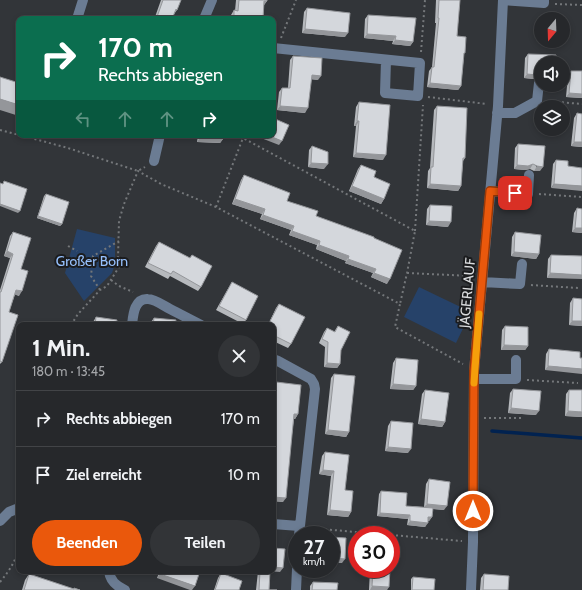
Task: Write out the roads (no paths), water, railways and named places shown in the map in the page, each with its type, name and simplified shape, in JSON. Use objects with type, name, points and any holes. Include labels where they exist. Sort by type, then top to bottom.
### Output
[{"type":"street","points":[[78,16],[83,0]]},
{"type":"street","points":[[205,16],[212,0]]},
{"type":"street","points":[[503,0],[544,1]]},
{"type":"street","name":"JÄGERLAUF","points":[[471,590],[473,542],[474,375],[498,109],[503,0]]},
{"type":"street","points":[[276,49],[420,63],[420,96],[385,93],[386,60]]},
{"type":"street","points":[[498,109],[515,113],[537,101],[538,92]]},
{"type":"street","points":[[154,161],[159,138]]},
{"type":"street","points":[[490,191],[528,194],[529,175]]},
{"type":"street","points":[[483,280],[520,284],[522,264]]},
{"type":"street","points":[[132,322],[138,297],[153,300],[195,322]]},
{"type":"street","points":[[276,360],[311,379],[316,390],[300,526]]},
{"type":"street","points":[[474,375],[516,379],[516,360]]},
{"type":"street","points":[[0,520],[9,512],[16,509]]},
{"type":"street","points":[[276,525],[288,528]]},
{"type":"street","points":[[109,574],[112,581],[123,590]]},
{"type":"street","points":[[296,590],[297,578]]},
{"type":"waterway","points":[[492,431],[582,438]]},
{"type":"park label","name":"Großer Born","points":[[92,261]]}]
